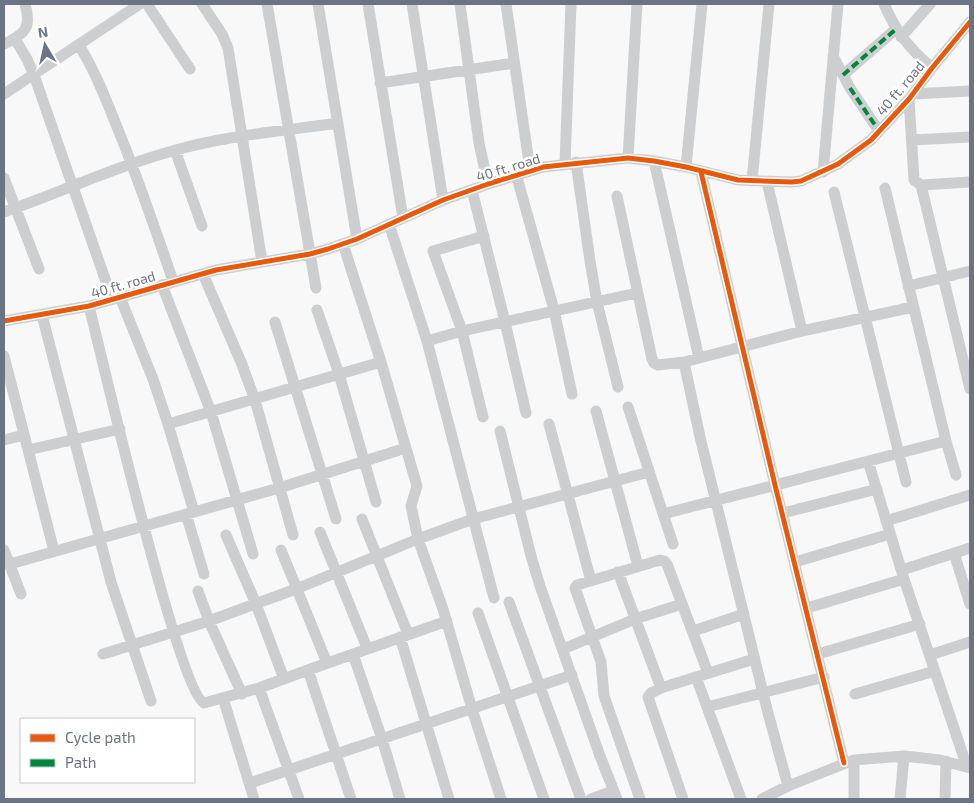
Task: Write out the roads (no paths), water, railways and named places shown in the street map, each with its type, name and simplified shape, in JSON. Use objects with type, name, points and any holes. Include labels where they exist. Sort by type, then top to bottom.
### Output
[{"type":"street","points":[[4,44],[15,39],[26,29],[28,22],[24,4]]},
{"type":"street","points":[[4,94],[140,4]]},
{"type":"street","points":[[147,4],[190,70]]},
{"type":"street","points":[[202,4],[222,34],[228,48],[262,262]]},
{"type":"street","points":[[267,4],[316,288]]},
{"type":"street","points":[[318,4],[357,239]]},
{"type":"street","points":[[368,4],[402,218]]},
{"type":"street","points":[[412,4],[443,200]]},
{"type":"street","points":[[460,4],[479,143],[488,184]]},
{"type":"street","points":[[506,4],[530,170]]},
{"type":"street","points":[[572,4],[571,163],[597,302],[618,387]]},
{"type":"street","points":[[628,158],[637,4]]},
{"type":"street","points":[[686,168],[702,4]]},
{"type":"street","points":[[752,182],[769,4]]},
{"type":"street","points":[[823,172],[838,4]]},
{"type":"street","points":[[884,4],[898,33],[917,55],[932,68]]},
{"type":"street","points":[[843,75],[898,33],[930,4]]},
{"type":"street","name":"40 ft. road","points":[[4,321],[89,306],[173,281],[310,254],[357,239],[443,200],[530,170],[571,163],[628,158],[654,161],[752,182],[802,181],[823,172],[850,156],[879,131],[911,97],[970,22]]},
{"type":"street","points":[[15,39],[27,58],[34,75],[73,187],[116,298],[153,379],[168,424],[204,574]]},
{"type":"street","points":[[79,45],[97,76],[132,164],[173,281]]},
{"type":"street","points":[[834,56],[843,75],[879,131]]},
{"type":"street","points":[[380,83],[514,63]]},
{"type":"street","points":[[970,91],[911,97],[914,180],[921,185],[970,186]]},
{"type":"street","points":[[4,212],[174,150],[242,135],[338,124]]},
{"type":"street","points":[[912,140],[970,137]]},
{"type":"street","points":[[174,150],[202,226]]},
{"type":"street","points":[[654,161],[698,358]]},
{"type":"street","points":[[701,172],[782,513],[824,677],[849,761],[854,799]]},
{"type":"street","points":[[516,174],[554,310],[572,394]]},
{"type":"street","points":[[4,178],[39,269]]},
{"type":"street","points":[[768,182],[802,331]]},
{"type":"street","points":[[921,185],[970,389]]},
{"type":"street","points":[[884,188],[956,475]]},
{"type":"street","points":[[472,190],[526,413]]},
{"type":"street","points":[[834,192],[906,482]]},
{"type":"street","points":[[617,196],[637,293],[654,363],[658,365],[684,362],[802,331],[913,307]]},
{"type":"street","points":[[389,224],[428,341],[494,598]]},
{"type":"street","points":[[482,417],[462,331],[433,251],[484,236]]},
{"type":"street","points":[[343,244],[381,362],[417,486],[411,506],[418,539],[447,621],[472,709],[501,799]]},
{"type":"street","points":[[908,286],[970,271]]},
{"type":"street","points":[[203,274],[241,362],[255,400],[293,535]]},
{"type":"street","points":[[162,285],[211,412],[253,554]]},
{"type":"street","points":[[428,341],[462,331],[637,293]]},
{"type":"street","points":[[89,306],[144,526],[174,632],[201,701],[204,703],[242,694],[447,621]]},
{"type":"street","points":[[317,310],[339,374],[376,502]]},
{"type":"street","points":[[42,315],[111,582],[151,701]]},
{"type":"street","points":[[276,322],[336,519]]},
{"type":"street","points":[[4,356],[54,551]]},
{"type":"street","points":[[168,424],[381,362]]},
{"type":"street","points":[[684,362],[700,437],[762,692],[788,786]]},
{"type":"street","points":[[628,407],[673,544]]},
{"type":"street","points":[[596,412],[638,566]]},
{"type":"street","points":[[549,424],[591,581]]},
{"type":"street","points":[[28,450],[120,429]]},
{"type":"street","points":[[500,431],[531,556],[615,795],[590,799]]},
{"type":"street","points":[[4,440],[24,435]]},
{"type":"street","points":[[663,514],[946,441]]},
{"type":"street","points":[[10,564],[279,488],[406,448]]},
{"type":"street","points":[[868,461],[903,574],[969,767]]},
{"type":"street","points":[[103,654],[209,621],[256,604],[473,519],[649,472]]},
{"type":"street","points":[[782,513],[876,489]]},
{"type":"street","points":[[886,521],[970,496]]},
{"type":"street","points":[[362,519],[377,556],[404,636],[449,799]]},
{"type":"street","points":[[320,532],[367,648]]},
{"type":"street","points":[[795,562],[890,534]]},
{"type":"street","points":[[226,535],[256,604],[284,679]]},
{"type":"street","points":[[807,608],[970,548]]},
{"type":"street","points":[[4,550],[21,594]]},
{"type":"street","points":[[281,550],[327,663]]},
{"type":"street","points":[[954,553],[970,604]]},
{"type":"street","points":[[640,799],[602,691],[603,668],[575,588],[577,585],[618,572],[660,560],[664,561],[667,564],[708,673]]},
{"type":"street","points":[[618,572],[662,688]]},
{"type":"street","points":[[198,591],[209,621],[242,694]]},
{"type":"street","points":[[509,602],[581,799]]},
{"type":"street","points":[[563,649],[635,619],[682,604]]},
{"type":"street","points":[[478,613],[506,697],[544,799]]},
{"type":"street","points":[[692,631],[744,614]]},
{"type":"street","points":[[818,654],[920,624]]},
{"type":"street","points":[[930,654],[970,642]]},
{"type":"street","points":[[353,654],[400,799]]},
{"type":"street","points":[[683,799],[648,697],[651,693],[662,688],[754,659]]},
{"type":"street","points":[[308,670],[351,799]]},
{"type":"street","points":[[855,694],[935,670]]},
{"type":"street","points":[[250,783],[572,675]]},
{"type":"street","points":[[696,677],[741,799]]},
{"type":"street","points":[[707,707],[824,677]]},
{"type":"street","points":[[259,688],[299,799]]},
{"type":"street","points":[[223,698],[254,799]]},
{"type":"street","points":[[600,756],[621,749]]},
{"type":"street","points":[[762,799],[788,786],[849,761],[904,756],[946,761],[969,767]]},
{"type":"street","points":[[900,799],[904,756]]},
{"type":"street","points":[[945,799],[946,761]]}]
